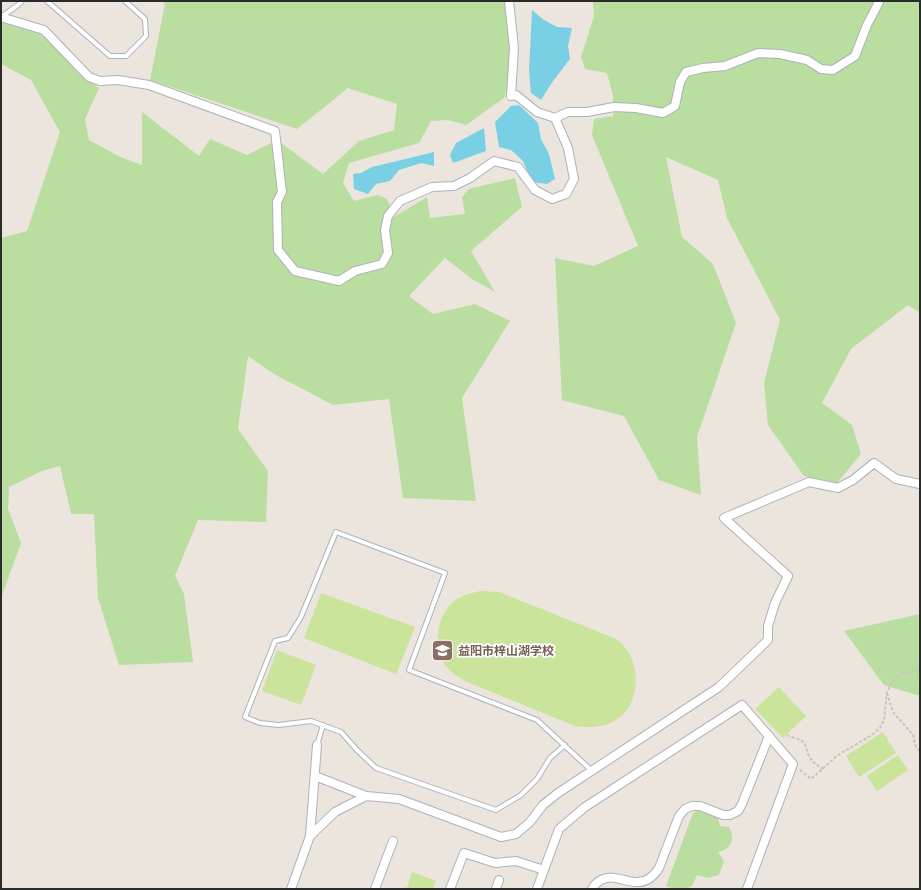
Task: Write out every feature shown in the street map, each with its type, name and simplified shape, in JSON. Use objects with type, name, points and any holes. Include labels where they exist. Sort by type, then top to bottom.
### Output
[{"type":"street","points":[[509,1],[514,48],[511,96],[516,95],[538,112],[555,118],[568,112],[587,112],[614,107],[636,108],[663,113],[675,106],[680,82],[686,72],[702,68],[725,66],[758,53],[780,54],[794,57],[807,60],[822,70],[834,70],[855,56],[867,24],[879,2],[878,1]]},
{"type":"street","points":[[1,17],[44,30],[89,76],[100,81],[118,80],[149,85],[275,131],[282,192],[277,202],[278,250],[295,271],[338,281],[355,271],[382,264],[388,253],[385,230],[388,216],[400,201],[432,187],[454,186],[470,178],[494,161],[518,168],[535,190],[552,199],[566,194],[574,179],[568,148],[555,118]]},
{"type":"street","points":[[315,776],[366,796],[399,799],[501,837],[516,834],[530,822],[543,804],[558,793],[719,687],[768,640],[768,626],[774,603],[788,576],[724,518],[809,482],[838,488],[853,480],[874,464],[896,479],[920,484]]},
{"type":"street","points":[[537,889],[559,829],[586,808],[742,705],[793,764],[747,889]]},
{"type":"street","points":[[592,889],[594,885],[608,878],[636,882],[647,880],[655,875],[678,816],[685,809],[692,806],[700,806],[723,815],[730,815],[738,811],[769,736]]},
{"type":"street","points":[[291,889],[310,836],[317,745]]},
{"type":"street","points":[[310,836],[334,812],[366,796]]},
{"type":"street","points":[[375,889],[393,841]]},
{"type":"street","points":[[450,889],[464,853],[495,863],[516,861],[544,870]]},
{"type":"street","points":[[496,889],[499,880]]},
{"type":"lane","points":[[1,17],[22,1]]},
{"type":"lane","points":[[47,1],[110,56],[126,56],[146,36],[145,20],[125,1]]},
{"type":"lane","points":[[565,746],[550,758],[537,780],[522,795],[496,810],[376,768],[356,750],[341,732],[311,720],[279,725],[260,723],[245,717],[275,641],[288,638],[301,617],[336,532],[445,573],[409,670],[537,720],[592,771]]},
{"type":"lane","points":[[317,745],[323,725]]},
{"type":"path","points":[[793,764],[811,779],[838,755],[872,735],[880,728],[884,720],[887,692],[893,681],[900,674],[920,670]]},
{"type":"path","points":[[887,692],[893,712],[913,736],[916,747],[920,751]]},
{"type":"path","points":[[787,735],[790,738],[802,741],[813,762],[823,769]]},
{"type":"green space","points":[[162,1],[512,1],[517,64],[504,98],[466,125],[448,120],[431,121],[419,143],[349,163],[343,183],[354,201],[377,195],[387,199],[394,217],[427,197],[430,218],[465,214],[462,197],[469,189],[515,178],[522,207],[471,251],[495,292],[472,279],[445,258],[409,296],[433,314],[475,304],[510,321],[462,398],[476,501],[403,498],[389,399],[333,405],[274,374],[248,356],[238,429],[268,471],[266,522],[198,520],[175,576],[184,594],[193,662],[119,665],[98,598],[94,514],[71,514],[60,466],[42,471],[9,487],[8,509],[21,543],[1,598],[1,238],[27,231],[60,132],[31,80],[1,64],[1,21],[24,23],[56,46],[75,69],[99,88],[85,119],[89,140],[120,157],[142,165],[142,112],[199,156],[210,139],[247,155],[277,140],[323,174],[359,141],[394,130],[397,104],[348,88],[297,129],[150,80],[165,4]]},
{"type":"green space","points":[[593,1],[920,1],[920,313],[908,305],[851,349],[822,403],[852,425],[861,454],[837,483],[804,476],[768,425],[764,383],[780,320],[727,218],[718,180],[666,157],[682,237],[713,264],[736,323],[697,437],[701,495],[659,480],[624,416],[562,400],[555,258],[594,266],[638,246],[592,135],[594,119],[613,116],[613,96],[607,73],[585,69],[581,57],[594,16]]},
{"type":"green space","points":[[481,591],[499,592],[619,641],[633,661],[635,671],[635,692],[626,711],[619,718],[609,724],[592,727],[575,726],[467,682],[452,673],[441,658],[439,650],[438,629],[440,623],[446,610],[454,601],[465,595]]},
{"type":"green space","points":[[321,593],[415,627],[396,674],[304,638]]},
{"type":"green space","points":[[920,614],[920,696],[884,685],[844,631]]},
{"type":"green space","points":[[277,650],[316,665],[301,705],[262,691]]},
{"type":"green space","points":[[779,687],[806,716],[783,738],[755,709]]},
{"type":"green space","points":[[883,732],[896,753],[859,777],[846,756]]},
{"type":"green space","points":[[898,755],[908,770],[877,791],[867,776]]},
{"type":"green space","points":[[700,810],[718,818],[720,826],[729,827],[731,833],[731,844],[718,852],[724,861],[719,875],[707,878],[697,875],[692,886],[685,888],[676,889],[666,886],[693,813]]},
{"type":"green space","points":[[412,872],[436,881],[433,889],[403,889],[404,887],[407,888]]},
{"type":"water","points":[[532,10],[544,20],[557,27],[572,28],[568,46],[570,59],[541,100],[531,93],[529,71]]},
{"type":"water","points":[[519,105],[538,123],[541,139],[549,154],[555,179],[547,184],[532,182],[523,161],[511,150],[499,147],[495,122],[511,106]]},
{"type":"water","points":[[484,128],[486,151],[453,163],[450,155],[456,143]]},
{"type":"water","points":[[434,152],[434,166],[421,163],[399,170],[390,181],[376,184],[368,194],[354,189],[353,174],[361,173],[372,167]]},
{"type":"place","name":"益阳市梓山湖学校","points":[[442,651]]}]
